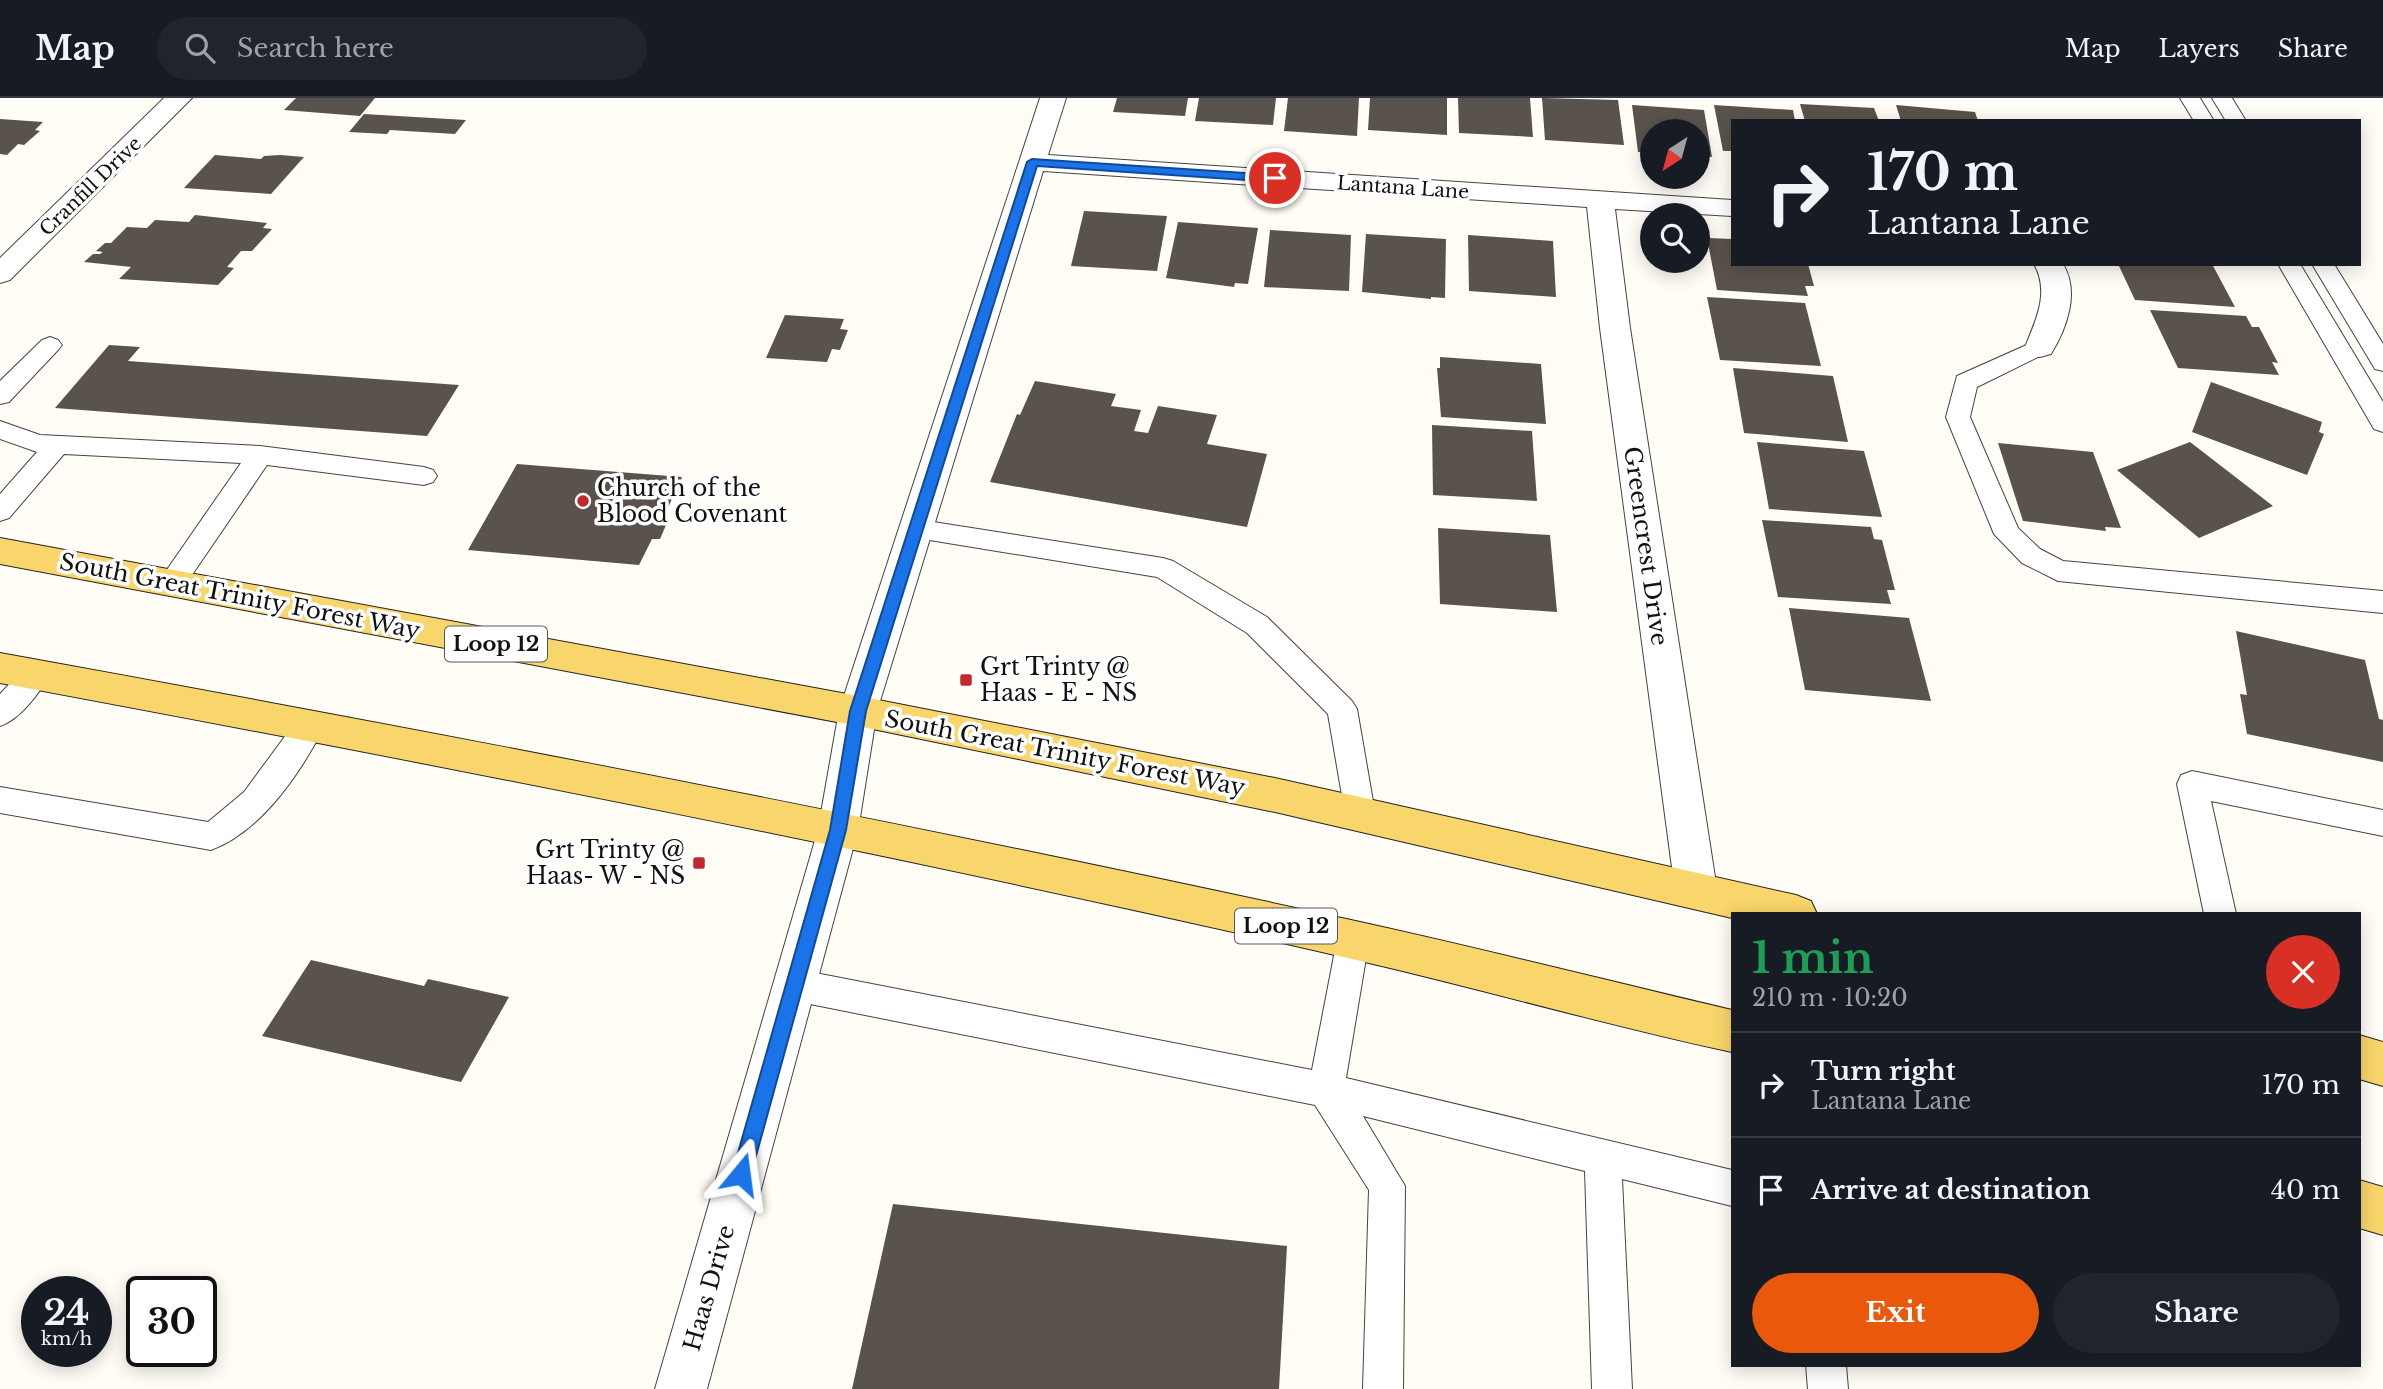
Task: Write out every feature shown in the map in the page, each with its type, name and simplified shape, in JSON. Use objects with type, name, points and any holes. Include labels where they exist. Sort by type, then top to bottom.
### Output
[{"type":"main road","name":"South Great Trinity Forest Way","points":[[0,551],[858,711],[1360,813],[1788,912]]},
{"type":"main road","name":"Loop 12","points":[[18,671],[310,724],[838,830],[1353,940],[1731,1031]]},
{"type":"main road","points":[[2361,1058],[2383,1064]]},
{"type":"main road","points":[[2361,1205],[2383,1211]]},
{"type":"street","name":"Cranfill Drive","points":[[0,274],[179,98]]},
{"type":"street","name":"Haas Drive","points":[[681,1389],[838,830],[858,711],[1053,98]]},
{"type":"street","name":"Lantana Lane","points":[[1032,162],[1731,208]]},
{"type":"street","name":"Greencrest Drive","points":[[1600,200],[1615,328],[1696,890]]},
{"type":"street","points":[[2040,347],[2054,315],[2057,294],[2056,273],[2050,266]]},
{"type":"lane","points":[[2190,98],[2203,119]]},
{"type":"lane","points":[[2222,98],[2235,119]]},
{"type":"lane","points":[[2290,266],[2383,423]]},
{"type":"lane","points":[[2324,266],[2383,363]]},
{"type":"lane","points":[[0,396],[50,345]]},
{"type":"lane","points":[[2040,347],[1966,382],[1958,417],[2007,534],[2031,556],[2058,570],[2383,602]]},
{"type":"lane","points":[[0,430],[38,444],[260,455],[424,476]]},
{"type":"lane","points":[[0,511],[58,445]]},
{"type":"lane","points":[[171,584],[260,455]]},
{"type":"lane","points":[[914,529],[1163,568],[1257,625],[1342,709],[1360,813]]},
{"type":"lane","points":[[0,714],[18,671]]},
{"type":"lane","points":[[0,800],[211,836],[230,827],[261,795],[310,724]]},
{"type":"lane","points":[[2220,912],[2192,784],[2383,823]]},
{"type":"lane","points":[[1353,940],[1326,1090],[1387,1186],[1383,1389]]},
{"type":"lane","points":[[795,985],[1326,1090],[1731,1188]]},
{"type":"lane","points":[[1603,1157],[1612,1389]]},
{"type":"lane","points":[[1826,1367],[1828,1389]]},
{"type":"building","points":[[296,98],[375,98],[360,116],[284,110]]},
{"type":"building","points":[[1117,98],[1188,98],[1185,116],[1113,112]]},
{"type":"building","points":[[1199,98],[1276,98],[1273,125],[1195,121]]},
{"type":"building","points":[[1288,98],[1359,98],[1357,136],[1284,131]]},
{"type":"building","points":[[1370,98],[1447,98],[1447,135],[1368,130]]},
{"type":"building","points":[[1458,98],[1530,98],[1533,137],[1459,133]]},
{"type":"building","points":[[1542,98],[1618,100],[1624,145],[1545,140]]},
{"type":"building","points":[[1800,104],[1874,108],[1878,119],[1804,119]]},
{"type":"building","points":[[1632,105],[1704,110],[1706,119],[1640,119],[1638,152]]},
{"type":"building","points":[[1714,105],[1793,110],[1795,119],[1731,119],[1731,151],[1723,151]]},
{"type":"building","points":[[1896,105],[1975,112],[1977,119],[1900,119]]},
{"type":"building","points":[[364,114],[466,120],[455,134],[390,130],[387,134],[349,132]]},
{"type":"building","points":[[0,119],[43,122],[35,130],[40,131],[24,145],[18,144],[7,155],[0,154]]},
{"type":"building","points":[[215,155],[261,159],[264,156],[280,155],[304,157],[271,194],[184,188]]},
{"type":"building","points":[[1084,211],[1167,216],[1157,271],[1071,266]]},
{"type":"building","points":[[195,215],[267,223],[263,228],[272,229],[252,251],[241,251],[227,267],[234,268],[218,285],[119,279],[131,267],[84,262],[93,254],[103,252],[96,251],[105,243],[111,243],[127,227],[147,228],[155,220],[189,222]]},
{"type":"building","points":[[1178,222],[1258,228],[1248,284],[1235,283],[1234,287],[1166,278]]},
{"type":"building","points":[[1270,230],[1351,235],[1349,291],[1264,287]]},
{"type":"building","points":[[1366,234],[1446,239],[1445,298],[1362,292]]},
{"type":"building","points":[[1468,235],[1553,241],[1556,297],[1469,291]]},
{"type":"building","points":[[1710,238],[1731,239],[1731,266],[1809,266],[1814,286],[1805,286],[1808,296],[1717,290]]},
{"type":"building","points":[[2119,266],[2213,266],[2235,307],[2135,300]]},
{"type":"building","points":[[1707,297],[1805,303],[1821,366],[1720,360]]},
{"type":"building","points":[[2150,310],[2246,316],[2252,327],[2259,327],[2278,363],[2272,362],[2279,375],[2178,368]]},
{"type":"building","points":[[785,315],[844,319],[840,329],[848,330],[840,350],[832,349],[827,362],[766,358]]},
{"type":"building","points":[[109,345],[140,347],[128,361],[459,385],[427,436],[55,408]]},
{"type":"building","points":[[1440,357],[1541,364],[1546,424],[1441,417],[1437,368],[1440,368]]},
{"type":"building","points":[[1733,368],[1833,376],[1848,442],[1744,433]]},
{"type":"building","points":[[1035,381],[1116,394],[1111,406],[1141,410],[1134,431],[1148,433],[1158,406],[1217,415],[1207,444],[1267,454],[1247,527],[990,482],[1017,414],[1020,415]]},
{"type":"building","points":[[2211,382],[2322,422],[2319,432],[2324,434],[2307,475],[2192,432]]},
{"type":"building","points":[[1432,425],[1532,431],[1537,501],[1433,495]]},
{"type":"building","points":[[1757,442],[1864,451],[1882,517],[1769,509]]},
{"type":"building","points":[[2190,442],[2273,506],[2199,538],[2117,470]]},
{"type":"building","points":[[1998,443],[2093,452],[2121,528],[2105,527],[2106,531],[2023,521]]},
{"type":"building","name":"Church of the Blood Covenant","points":[[517,464],[682,477],[660,525],[666,525],[660,539],[652,539],[639,565],[468,550]]},
{"type":"building","points":[[1762,520],[1871,527],[1874,539],[1882,540],[1895,590],[1887,590],[1891,604],[1778,597]]},
{"type":"building","points":[[1438,528],[1550,535],[1557,612],[1440,604]]},
{"type":"building","points":[[1789,608],[1909,618],[1931,701],[1805,690]]},
{"type":"building","points":[[2236,631],[2365,660],[2379,719],[2383,720],[2383,762],[2247,734],[2240,694],[2247,695]]},
{"type":"building","points":[[311,960],[424,986],[428,979],[509,997],[461,1082],[262,1036]]},
{"type":"building","points":[[893,1204],[1287,1246],[1279,1389],[852,1389]]},
{"type":"place","name":"Church of the Blood Covenant","points":[[583,501]]},
{"type":"place","name":"Grt Trinty @ Haas - E - NS","points":[[966,680]]},
{"type":"place","name":"Grt Trinty @ Haas- W - NS","points":[[699,863]]},
{"type":"route","points":[[741,1174],[838,830],[858,711],[1032,162],[1275,178]]}]
